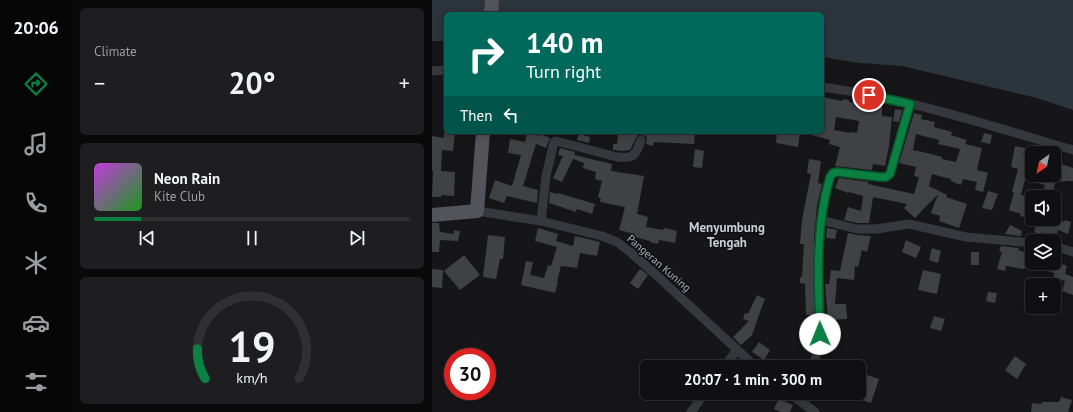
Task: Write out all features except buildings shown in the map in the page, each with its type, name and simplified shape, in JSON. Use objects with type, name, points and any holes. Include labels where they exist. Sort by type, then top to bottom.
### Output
[{"type":"main road","points":[[491,12],[492,0]]},
{"type":"main road","points":[[432,215],[477,211],[483,134]]},
{"type":"street","points":[[432,71],[444,70]]},
{"type":"street","points":[[824,87],[881,97],[910,104],[972,120],[1073,150]]},
{"type":"street","points":[[815,360],[820,334],[818,259],[821,220],[829,181],[833,173],[880,177],[886,177],[890,174],[910,104]]},
{"type":"street","points":[[541,221],[546,176],[554,142],[556,141],[624,158],[633,156],[641,140]]},
{"type":"street","name":"Pangeran Kuning","points":[[477,211],[541,221],[602,236],[617,242],[640,260],[748,360]]},
{"type":"street","points":[[821,220],[857,229],[876,229],[909,224],[966,237],[1025,242]]},
{"type":"street","points":[[1061,248],[1073,252]]},
{"type":"street","points":[[729,360],[737,350]]},
{"type":"street","points":[[691,412],[700,400]]},
{"type":"street","points":[[805,400],[815,412]]},
{"type":"shaded area","points":[[432,0],[1073,0],[1073,110],[1037,98],[902,66],[860,63],[824,57],[824,12],[444,12],[444,41],[432,41]]},
{"type":"district","name":"Menyumbung Tengah","points":[[727,234]]},
{"type":"route","points":[[820,334],[818,259],[819,238],[821,220],[830,177],[833,173],[837,172],[880,177],[886,177],[890,174],[910,104],[869,95]]}]
